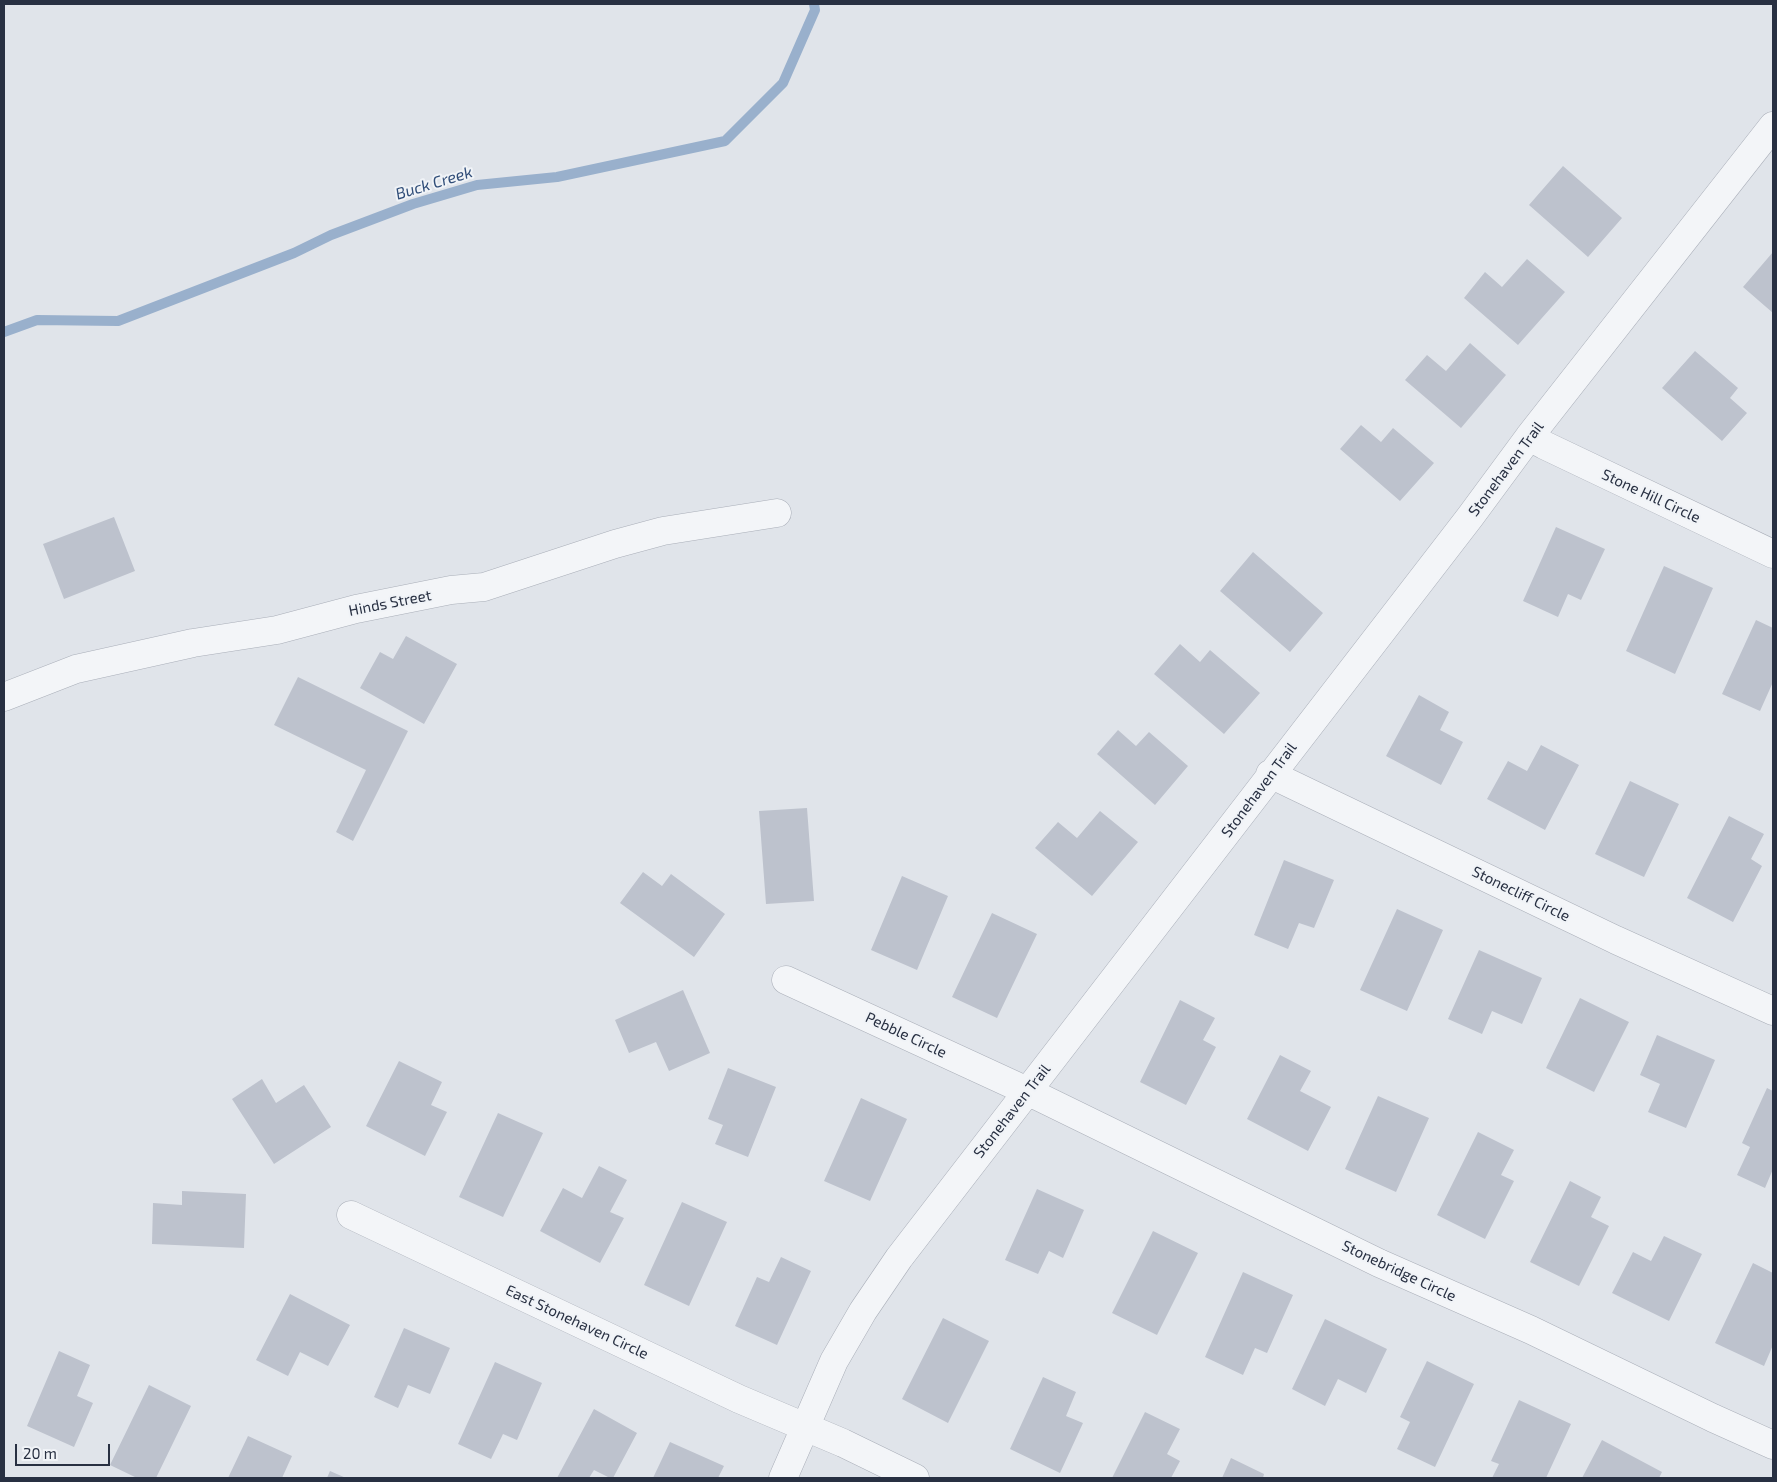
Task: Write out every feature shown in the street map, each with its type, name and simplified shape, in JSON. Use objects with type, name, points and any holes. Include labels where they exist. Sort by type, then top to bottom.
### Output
[{"type":"street","name":"Stonehaven Trail","points":[[783,1478],[834,1361],[863,1311],[899,1258],[1530,437],[1773,126]]},
{"type":"street","name":"Stone Hill Circle","points":[[1530,437],[1544,446],[1773,554]]},
{"type":"street","name":"Hinds Street","points":[[4,697],[76,669],[193,643],[277,630],[356,609],[451,590],[484,587],[615,544],[664,531],[777,513]]},
{"type":"street","name":"Stonecliff Circle","points":[[1270,774],[1616,940],[1773,1011]]},
{"type":"street","name":"Pebble Circle","points":[[786,980],[1027,1091]]},
{"type":"street","name":"Stonebridge Circle","points":[[1027,1091],[1379,1263],[1531,1330],[1773,1445]]},
{"type":"street","name":"East Stonehaven Circle","points":[[351,1215],[738,1399],[843,1443],[915,1478]]},
{"type":"building","points":[[1563,166],[1622,218],[1588,257],[1529,205]]},
{"type":"building","points":[[1773,252],[1773,313],[1743,287]]},
{"type":"building","points":[[1527,259],[1565,292],[1518,345],[1464,298],[1485,272],[1502,287]]},
{"type":"building","points":[[1470,343],[1506,375],[1461,428],[1405,380],[1427,355],[1446,371]]},
{"type":"building","points":[[1695,351],[1738,388],[1730,398],[1747,413],[1722,441],[1662,388]]},
{"type":"building","points":[[1361,425],[1381,442],[1393,428],[1434,463],[1400,501],[1340,449]]},
{"type":"building","points":[[114,517],[135,571],[64,599],[43,544]]},
{"type":"building","points":[[1556,527],[1605,549],[1581,600],[1568,594],[1558,617],[1523,601]]},
{"type":"building","points":[[1253,552],[1323,613],[1290,652],[1220,591]]},
{"type":"building","points":[[1664,566],[1713,588],[1675,674],[1626,651]]},
{"type":"building","points":[[1756,620],[1773,628],[1773,682],[1760,711],[1722,694]]},
{"type":"building","points":[[406,636],[457,664],[424,724],[360,688],[380,652],[393,659]]},
{"type":"building","points":[[1180,644],[1200,662],[1210,650],[1260,693],[1224,734],[1154,674]]},
{"type":"building","points":[[298,677],[408,731],[353,841],[336,832],[366,770],[274,725]]},
{"type":"building","points":[[1419,695],[1449,712],[1440,730],[1463,742],[1441,785],[1386,756]]},
{"type":"building","points":[[1118,730],[1136,746],[1149,732],[1188,766],[1155,805],[1097,754]]},
{"type":"building","points":[[1541,745],[1579,765],[1545,830],[1487,799],[1508,761],[1527,771]]},
{"type":"building","points":[[1630,781],[1679,804],[1644,877],[1595,854]]},
{"type":"building","points":[[807,808],[814,901],[766,904],[759,811]]},
{"type":"building","points":[[1100,811],[1138,842],[1092,896],[1035,848],[1058,822],[1077,838]]},
{"type":"building","points":[[1729,816],[1764,834],[1751,859],[1762,866],[1733,922],[1687,898]]},
{"type":"building","points":[[1284,860],[1334,880],[1314,928],[1299,923],[1288,949],[1254,935]]},
{"type":"building","points":[[643,872],[662,886],[671,874],[725,914],[694,957],[620,903]]},
{"type":"building","points":[[902,876],[948,896],[917,970],[871,950]]},
{"type":"building","points":[[1397,909],[1443,930],[1407,1011],[1360,990]]},
{"type":"building","points":[[992,913],[1037,934],[997,1018],[952,997]]},
{"type":"building","points":[[1479,950],[1542,978],[1522,1024],[1492,1011],[1482,1034],[1448,1019]]},
{"type":"building","points":[[683,990],[710,1053],[669,1071],[656,1042],[629,1053],[615,1020]]},
{"type":"building","points":[[1580,998],[1629,1022],[1594,1092],[1546,1068]]},
{"type":"building","points":[[1180,1000],[1215,1018],[1203,1040],[1216,1047],[1186,1105],[1140,1082]]},
{"type":"building","points":[[1657,1035],[1715,1060],[1686,1128],[1648,1112],[1660,1084],[1640,1075]]},
{"type":"building","points":[[1280,1055],[1311,1071],[1300,1091],[1331,1107],[1308,1151],[1247,1119]]},
{"type":"building","points":[[399,1061],[442,1082],[431,1105],[447,1112],[425,1156],[366,1126]]},
{"type":"building","points":[[728,1068],[776,1087],[748,1157],[715,1144],[723,1125],[708,1119]]},
{"type":"building","points":[[262,1079],[276,1103],[304,1085],[331,1127],[274,1164],[232,1099]]},
{"type":"building","points":[[1767,1088],[1773,1091],[1773,1169],[1765,1188],[1737,1175],[1750,1147],[1742,1143]]},
{"type":"building","points":[[1378,1096],[1429,1118],[1396,1192],[1345,1169]]},
{"type":"building","points":[[861,1098],[907,1119],[870,1201],[824,1181]]},
{"type":"building","points":[[498,1113],[543,1133],[503,1217],[459,1197]]},
{"type":"building","points":[[1478,1132],[1514,1150],[1501,1175],[1514,1181],[1485,1239],[1437,1215]]},
{"type":"building","points":[[599,1166],[627,1180],[610,1212],[624,1218],[600,1263],[540,1231],[563,1188],[582,1198]]},
{"type":"building","points":[[1570,1181],[1601,1197],[1591,1217],[1609,1226],[1579,1286],[1530,1262]]},
{"type":"building","points":[[1037,1189],[1084,1210],[1063,1258],[1049,1251],[1038,1274],[1005,1260]]},
{"type":"building","points":[[182,1191],[246,1194],[244,1248],[152,1244],[153,1203],[182,1205]]},
{"type":"building","points":[[682,1202],[727,1222],[689,1306],[644,1285]]},
{"type":"building","points":[[1153,1231],[1198,1253],[1157,1335],[1112,1313]]},
{"type":"building","points":[[1664,1236],[1702,1254],[1669,1321],[1612,1293],[1633,1252],[1651,1261]]},
{"type":"building","points":[[781,1257],[811,1271],[777,1345],[735,1326],[757,1277],[769,1282]]},
{"type":"building","points":[[1753,1263],[1773,1273],[1773,1345],[1764,1366],[1715,1343]]},
{"type":"building","points":[[1243,1272],[1293,1295],[1267,1353],[1255,1348],[1243,1375],[1205,1357]]},
{"type":"building","points":[[290,1294],[350,1325],[328,1366],[300,1352],[288,1376],[256,1360]]},
{"type":"building","points":[[943,1318],[989,1341],[948,1423],[902,1399]]},
{"type":"building","points":[[1325,1319],[1387,1349],[1366,1393],[1338,1379],[1325,1406],[1292,1389]]},
{"type":"building","points":[[404,1328],[450,1348],[430,1394],[408,1385],[398,1408],[374,1397]]},
{"type":"building","points":[[59,1351],[90,1365],[77,1396],[93,1403],[74,1447],[27,1426]]},
{"type":"building","points":[[1427,1361],[1474,1384],[1435,1467],[1397,1449],[1410,1422],[1400,1417]]},
{"type":"building","points":[[495,1362],[542,1383],[517,1440],[503,1434],[491,1459],[458,1444]]},
{"type":"building","points":[[1043,1377],[1076,1392],[1066,1416],[1083,1423],[1060,1473],[1010,1449]]},
{"type":"building","points":[[149,1385],[191,1406],[156,1478],[137,1478],[110,1465]]},
{"type":"building","points":[[1519,1400],[1571,1424],[1546,1478],[1492,1478],[1499,1464],[1491,1461]]},
{"type":"building","points":[[594,1409],[637,1433],[613,1478],[594,1470],[589,1478],[557,1478]]},
{"type":"building","points":[[1145,1412],[1180,1429],[1167,1454],[1180,1461],[1171,1478],[1112,1478]]},
{"type":"building","points":[[248,1436],[292,1456],[282,1478],[228,1478]]},
{"type":"building","points":[[1602,1440],[1662,1472],[1659,1478],[1582,1478]]},
{"type":"building","points":[[670,1442],[724,1466],[718,1478],[653,1478]]},
{"type":"building","points":[[1231,1458],[1264,1474],[1263,1478],[1222,1478]]},
{"type":"building","points":[[330,1471],[346,1478],[327,1478]]},
{"type":"waterway","name":"Buck Creek","points":[[4,332],[37,320],[118,321],[294,253],[331,235],[413,204],[477,185],[557,177],[725,141],[783,83],[815,10],[814,4]]}]
